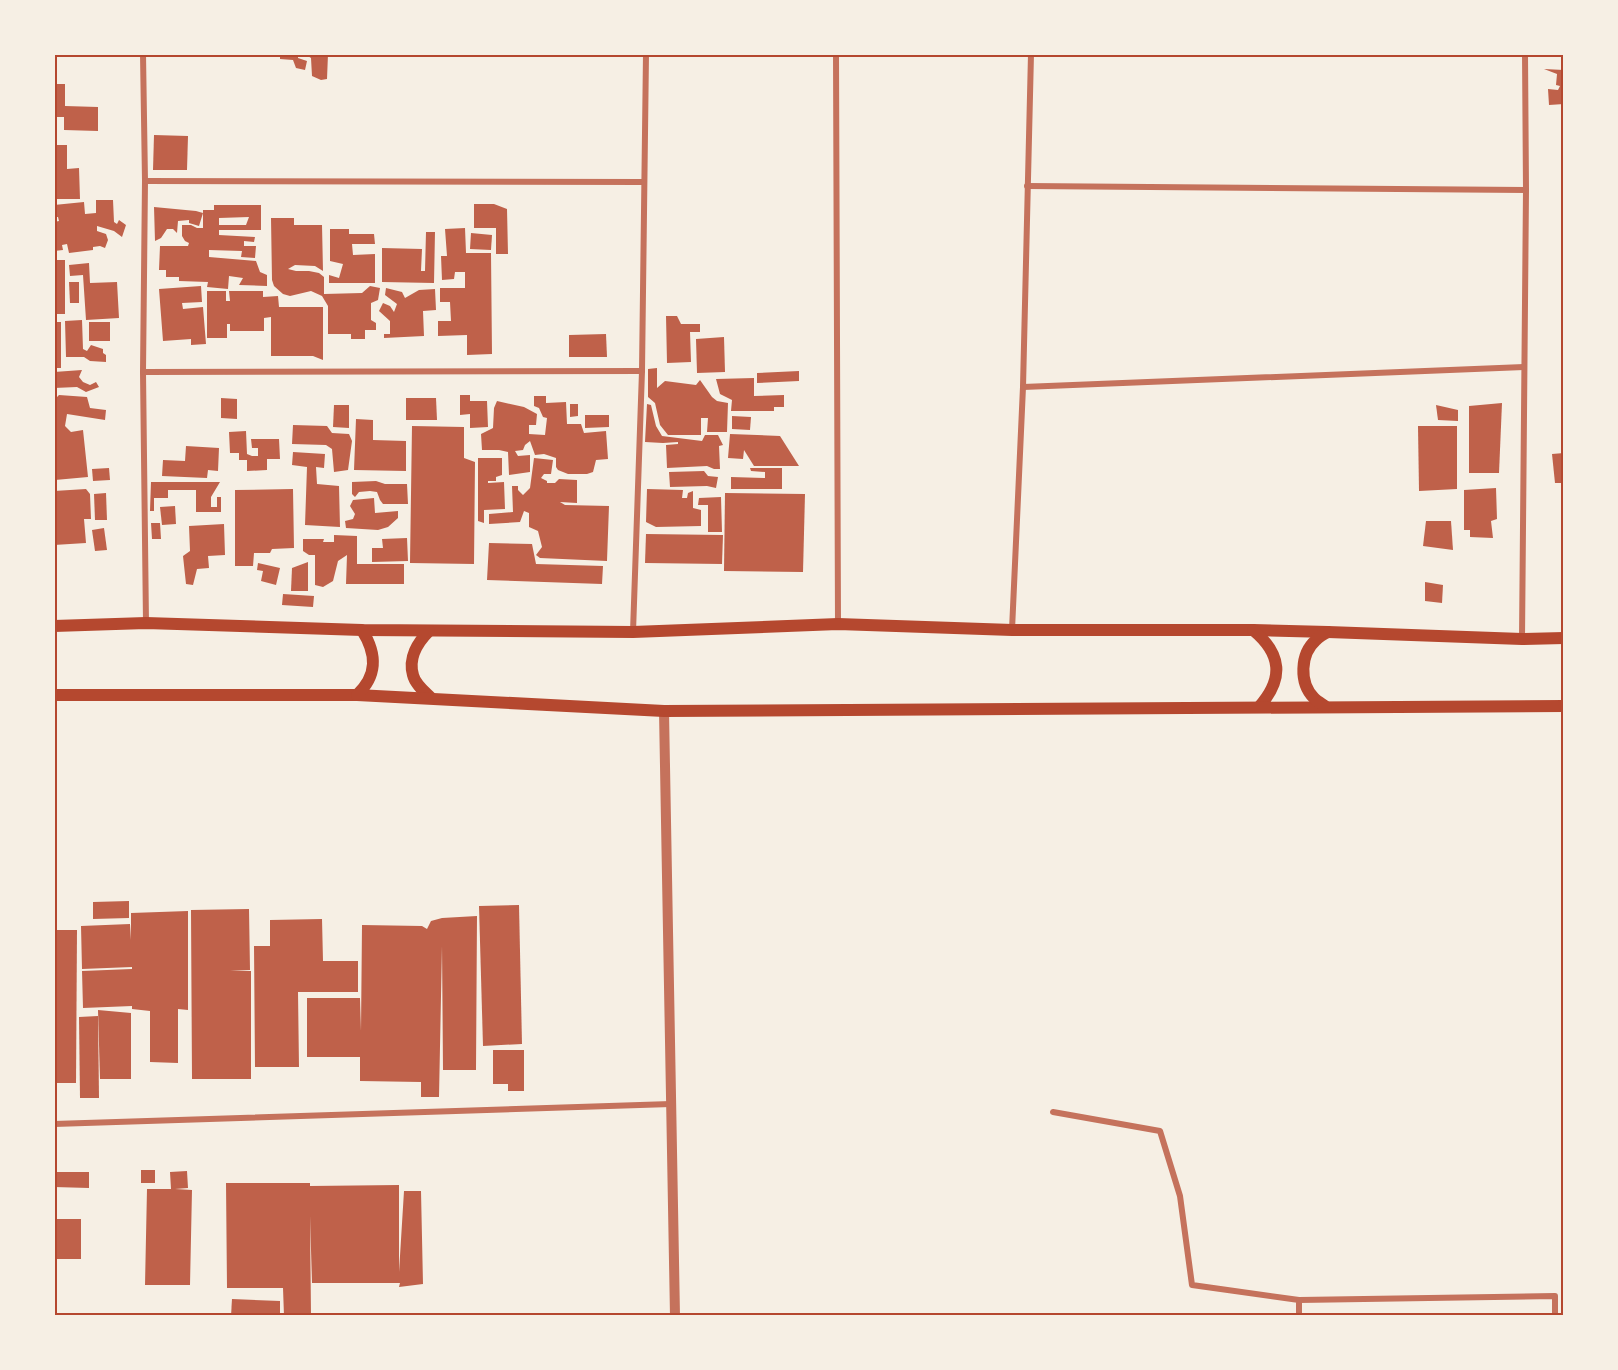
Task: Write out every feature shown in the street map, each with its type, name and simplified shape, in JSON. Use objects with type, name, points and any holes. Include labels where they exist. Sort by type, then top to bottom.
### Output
[{"type":"main road","points":[[54,626],[146,623],[362,630],[633,632],[838,624],[1012,630],[1253,630],[1522,639],[1564,638]]},
{"type":"main road","points":[[357,695],[365,688],[373,668],[370,642],[362,630]]},
{"type":"main road","points":[[1253,630],[1265,640],[1273,652],[1276,667],[1275,682],[1269,696],[1259,707]]},
{"type":"main road","points":[[429,631],[420,639],[414,651],[412,666],[413,676],[419,687],[431,698]]},
{"type":"main road","points":[[1326,707],[1313,698],[1305,684],[1303,669],[1306,653],[1315,640],[1328,632]]},
{"type":"main road","points":[[54,695],[357,695],[664,711],[1564,706]]},
{"type":"street","points":[[143,54],[145,181],[142,372],[146,623]]},
{"type":"street","points":[[633,632],[642,371],[646,54]]},
{"type":"street","points":[[836,54],[838,624]]},
{"type":"street","points":[[1012,630],[1023,387],[1031,54]]},
{"type":"street","points":[[1522,639],[1525,54]]},
{"type":"street","points":[[145,181],[644,182]]},
{"type":"street","points":[[1027,186],[1526,190]]},
{"type":"street","points":[[1023,387],[1524,367]]},
{"type":"street","points":[[142,372],[642,371]]},
{"type":"street","points":[[664,711],[675,1316]]},
{"type":"street","points":[[54,1124],[671,1104]]},
{"type":"street","points":[[1053,1112],[1160,1131],[1180,1196],[1192,1286],[1299,1300],[1555,1296],[1555,1316]]},
{"type":"street","points":[[1299,1300],[1299,1316]]},
{"type":"building","points":[[280,54],[298,54],[298,58],[307,61],[305,70],[296,68],[293,60],[280,59]]},
{"type":"building","points":[[305,54],[328,54],[327,79],[321,80],[312,76],[311,58]]},
{"type":"building","points":[[1544,69],[1564,70],[1564,104],[1549,105],[1548,89],[1558,90],[1560,86],[1556,85],[1557,74]]},
{"type":"building","points":[[54,84],[65,84],[65,106],[98,107],[98,131],[64,130],[64,117],[54,117]]},
{"type":"building","points":[[154,135],[188,136],[187,170],[153,170]]},
{"type":"building","points":[[54,145],[67,145],[67,169],[79,168],[80,199],[54,199]]},
{"type":"building","points":[[96,200],[113,200],[114,222],[117,224],[119,220],[126,225],[122,237],[114,231],[97,226],[97,231],[106,234],[108,240],[105,248],[100,246],[93,247],[93,250],[69,253],[67,244],[62,245],[63,250],[54,251],[54,222],[59,221],[58,217],[54,217],[54,205],[84,202],[85,214],[96,213]]},
{"type":"building","points":[[474,204],[494,204],[507,209],[508,254],[496,254],[496,228],[474,228]]},
{"type":"building","points":[[214,205],[261,205],[261,230],[219,230],[219,235],[255,237],[254,242],[244,241],[244,246],[256,246],[255,258],[241,257],[242,251],[209,250],[209,257],[256,261],[260,272],[267,275],[267,286],[239,285],[243,278],[229,276],[228,289],[207,287],[208,282],[179,281],[179,277],[166,277],[166,270],[159,270],[160,246],[188,246],[189,243],[182,236],[182,225],[203,228],[203,210],[214,210]],"holes":[[[249,217],[246,225],[219,225],[219,218]]]},
{"type":"building","points":[[154,207],[203,213],[199,226],[189,223],[189,220],[178,221],[177,233],[173,229],[167,229],[161,238],[155,241]]},
{"type":"building","points":[[271,218],[294,218],[294,225],[322,225],[323,271],[315,266],[295,265],[288,269],[319,273],[324,277],[324,294],[362,293],[370,286],[380,288],[378,300],[371,303],[371,320],[376,323],[376,330],[365,330],[365,339],[351,339],[351,334],[328,334],[328,306],[322,296],[311,291],[290,296],[283,294],[274,286]]},
{"type":"building","points":[[465,228],[466,253],[491,253],[492,354],[467,355],[467,335],[438,336],[438,321],[451,321],[450,302],[440,302],[440,288],[465,288],[465,272],[455,272],[454,279],[442,280],[441,256],[447,256],[445,229]]},
{"type":"building","points":[[330,229],[349,229],[349,234],[374,234],[375,244],[352,244],[353,255],[375,254],[375,283],[329,283],[329,275],[339,278],[343,264],[330,261]]},
{"type":"building","points":[[426,232],[435,232],[434,283],[382,282],[382,248],[422,249],[421,271],[425,271]]},
{"type":"building","points":[[471,233],[492,235],[491,250],[470,249]]},
{"type":"building","points":[[54,260],[65,260],[65,314],[54,314]]},
{"type":"building","points":[[89,263],[90,283],[117,282],[119,318],[86,320],[83,275],[70,276],[69,265]]},
{"type":"building","points":[[69,282],[79,282],[79,303],[70,303]]},
{"type":"building","points":[[201,286],[202,302],[182,303],[183,309],[203,307],[206,344],[191,345],[191,339],[163,341],[159,289]]},
{"type":"building","points":[[386,288],[402,292],[405,298],[419,290],[435,289],[436,310],[423,311],[424,336],[384,338],[384,334],[390,334],[390,321],[379,311],[383,303],[390,306],[394,312],[397,304],[385,295]]},
{"type":"building","points":[[207,291],[226,291],[226,301],[230,301],[229,291],[263,291],[263,297],[278,296],[279,307],[323,307],[323,360],[313,356],[271,356],[271,317],[264,318],[264,331],[230,331],[230,324],[227,324],[227,338],[207,338]]},
{"type":"building","points":[[666,316],[677,316],[681,324],[700,324],[700,332],[690,332],[691,362],[667,363]]},
{"type":"building","points":[[82,320],[83,349],[87,351],[91,345],[103,349],[106,362],[90,361],[84,357],[66,357],[65,321]]},
{"type":"building","points":[[54,322],[61,322],[61,368],[54,368]]},
{"type":"building","points":[[89,322],[110,322],[110,341],[89,341]]},
{"type":"building","points":[[606,334],[607,357],[569,357],[569,335]]},
{"type":"building","points":[[724,337],[725,372],[697,373],[696,339]]},
{"type":"building","points":[[657,368],[657,388],[665,381],[696,385],[700,380],[712,397],[717,401],[728,403],[727,432],[707,432],[708,418],[701,418],[701,435],[668,435],[660,425],[655,403],[648,397],[648,369]]},
{"type":"building","points":[[82,370],[79,377],[83,382],[90,385],[96,382],[99,387],[86,392],[77,387],[54,388],[54,372]]},
{"type":"building","points":[[799,371],[799,381],[757,383],[757,373]]},
{"type":"building","points":[[754,378],[754,396],[784,395],[784,407],[774,407],[774,411],[731,411],[732,400],[720,394],[716,379]]},
{"type":"building","points":[[59,395],[87,397],[90,408],[106,410],[105,420],[67,414],[65,426],[71,432],[83,430],[88,477],[55,480],[54,478],[54,400]]},
{"type":"building","points":[[460,395],[470,395],[470,401],[487,401],[488,427],[470,428],[470,414],[460,415]]},
{"type":"building","points":[[534,396],[546,396],[546,403],[566,402],[567,424],[581,424],[584,433],[606,431],[608,459],[596,460],[593,472],[568,474],[558,470],[556,458],[544,454],[535,455],[530,441],[523,450],[515,451],[518,456],[530,455],[530,472],[509,475],[508,452],[482,450],[481,434],[493,428],[494,408],[497,401],[524,407],[537,414],[536,425],[529,425],[529,434],[545,435],[547,418],[543,417],[539,408],[534,406]]},
{"type":"building","points":[[221,398],[237,399],[237,419],[221,418]]},
{"type":"building","points":[[406,398],[436,398],[437,420],[406,420]]},
{"type":"building","points":[[1502,403],[1499,473],[1469,473],[1469,406]]},
{"type":"building","points":[[570,404],[578,404],[578,416],[570,417]]},
{"type":"building","points":[[647,404],[651,405],[656,426],[662,436],[702,441],[705,435],[718,435],[723,445],[719,446],[720,469],[707,466],[667,468],[666,445],[678,444],[678,442],[645,442]]},
{"type":"building","points":[[334,405],[349,405],[349,428],[333,427]]},
{"type":"building","points":[[1436,405],[1458,410],[1458,421],[1438,420]]},
{"type":"building","points":[[585,415],[609,415],[609,427],[585,428]]},
{"type":"building","points":[[732,416],[751,417],[750,430],[732,429]]},
{"type":"building","points":[[356,419],[373,420],[373,440],[406,441],[406,471],[354,470]]},
{"type":"building","points":[[293,425],[327,426],[332,433],[349,434],[352,441],[348,470],[334,472],[332,449],[326,445],[292,444]]},
{"type":"building","points":[[412,426],[464,427],[464,458],[475,462],[474,564],[410,563]]},
{"type":"building","points":[[1418,426],[1457,426],[1457,489],[1419,491]]},
{"type":"building","points":[[246,431],[247,454],[252,456],[258,456],[258,448],[252,448],[251,439],[279,439],[280,459],[267,459],[267,470],[247,471],[247,460],[239,460],[239,453],[230,453],[229,432]]},
{"type":"building","points":[[730,434],[780,436],[799,466],[754,466],[744,450],[743,459],[728,458]]},
{"type":"building","points":[[186,446],[219,448],[218,471],[208,470],[207,478],[162,476],[163,460],[185,461]]},
{"type":"building","points":[[293,452],[325,454],[324,468],[316,467],[317,484],[339,486],[340,527],[305,525],[307,467],[292,465]]},
{"type":"building","points":[[1564,453],[1564,483],[1555,483],[1552,454]]},
{"type":"building","points":[[478,458],[502,458],[502,475],[496,477],[496,481],[488,481],[488,483],[504,482],[505,509],[484,510],[484,523],[478,521]]},
{"type":"building","points":[[534,458],[553,460],[551,474],[544,474],[541,478],[547,483],[555,483],[559,479],[577,480],[577,503],[560,502],[565,505],[609,506],[607,561],[540,558],[536,555],[542,547],[538,531],[529,527],[529,513],[524,511],[520,522],[489,524],[489,514],[513,512],[512,486],[518,486],[518,490],[523,495],[530,488]]},
{"type":"building","points":[[109,468],[110,480],[93,481],[92,469]]},
{"type":"building","points":[[750,468],[782,468],[782,489],[731,489],[731,477],[765,478],[765,472],[751,471]]},
{"type":"building","points":[[704,471],[708,476],[718,477],[716,488],[707,486],[670,487],[669,472]]},
{"type":"building","points":[[376,481],[385,484],[407,484],[408,504],[383,504],[377,492],[359,492],[355,497],[352,494],[352,482]]},
{"type":"building","points":[[151,482],[220,482],[211,497],[211,507],[217,507],[217,497],[221,497],[221,512],[196,512],[196,490],[168,490],[168,498],[154,498],[154,511],[150,511]]},
{"type":"building","points":[[1496,488],[1497,519],[1491,521],[1493,538],[1470,537],[1470,530],[1464,530],[1464,490]]},
{"type":"building","points":[[86,489],[90,494],[91,519],[84,519],[86,543],[54,545],[54,491]]},
{"type":"building","points":[[293,489],[294,548],[272,549],[270,553],[254,553],[253,566],[235,566],[235,490]]},
{"type":"building","points":[[647,489],[683,490],[682,498],[687,498],[688,493],[693,491],[693,508],[701,510],[701,526],[656,527],[646,522]]},
{"type":"building","points":[[106,493],[107,520],[95,520],[94,494]]},
{"type":"building","points":[[725,493],[805,494],[803,572],[724,571]]},
{"type":"building","points":[[721,497],[722,532],[708,532],[708,505],[698,505],[699,498]]},
{"type":"building","points":[[374,498],[375,513],[398,511],[398,518],[388,527],[378,530],[346,528],[345,521],[353,519],[355,514],[350,506],[353,500]]},
{"type":"building","points":[[175,506],[176,524],[162,525],[160,507]]},
{"type":"building","points":[[1426,521],[1451,521],[1453,550],[1423,546]]},
{"type":"building","points":[[151,523],[160,523],[161,539],[152,539]]},
{"type":"building","points":[[224,524],[225,555],[208,556],[209,568],[197,569],[193,585],[186,584],[183,556],[190,551],[189,526]]},
{"type":"building","points":[[104,528],[107,550],[95,551],[92,530]]},
{"type":"building","points":[[646,534],[723,535],[722,564],[645,563]]},
{"type":"building","points":[[334,535],[357,536],[357,564],[404,564],[404,584],[346,584],[347,555],[338,561],[333,581],[323,587],[315,585],[315,555],[309,555],[303,551],[303,539],[324,539],[323,542],[334,542]]},
{"type":"building","points":[[407,538],[408,561],[372,562],[372,548],[383,548],[382,539]]},
{"type":"building","points":[[489,543],[532,544],[536,564],[603,566],[602,584],[487,580]]},
{"type":"building","points":[[308,562],[308,591],[291,591],[292,568]]},
{"type":"building","points":[[258,563],[280,568],[276,585],[261,581],[263,571],[257,570]]},
{"type":"building","points":[[1425,582],[1443,585],[1442,603],[1425,601]]},
{"type":"building","points":[[283,594],[314,596],[313,607],[282,605]]},
{"type":"building","points":[[129,901],[129,918],[93,919],[93,902]]},
{"type":"building","points":[[519,905],[522,1044],[483,1046],[479,906]]},
{"type":"building","points":[[249,909],[250,970],[230,971],[251,971],[251,1079],[192,1079],[191,910]]},
{"type":"building","points":[[188,911],[188,1010],[178,1009],[178,1063],[150,1062],[150,1011],[132,1009],[132,1006],[83,1008],[82,971],[132,969],[132,967],[82,969],[81,926],[130,924],[131,940],[131,913]]},
{"type":"building","points":[[477,916],[476,1070],[443,1070],[442,946],[439,1097],[421,1097],[421,1082],[360,1081],[360,1057],[307,1057],[307,998],[360,998],[361,1031],[362,925],[422,926],[427,929],[431,921],[442,918]]},
{"type":"building","points":[[322,919],[323,961],[358,961],[358,992],[298,992],[299,1067],[255,1067],[254,946],[270,946],[270,920]]},
{"type":"building","points":[[54,930],[77,930],[76,1083],[54,1083]]},
{"type":"building","points":[[98,1010],[131,1013],[131,1079],[100,1079]]},
{"type":"building","points":[[98,1016],[99,1098],[80,1098],[79,1017]]},
{"type":"building","points":[[493,1050],[524,1050],[524,1091],[508,1091],[508,1084],[493,1084]]},
{"type":"building","points":[[141,1170],[155,1170],[155,1183],[141,1183]]},
{"type":"building","points":[[187,1171],[188,1188],[175,1189],[192,1190],[190,1285],[145,1285],[147,1189],[171,1189],[170,1172]]},
{"type":"building","points":[[54,1172],[89,1172],[89,1188],[54,1187]]},
{"type":"building","points":[[226,1183],[310,1183],[310,1186],[399,1185],[399,1272],[404,1191],[421,1191],[423,1284],[399,1287],[400,1283],[312,1283],[310,1216],[311,1316],[284,1316],[283,1288],[227,1288]]},
{"type":"building","points":[[54,1219],[81,1219],[81,1259],[54,1259]]},
{"type":"building","points":[[232,1299],[280,1301],[280,1316],[231,1316]]}]
